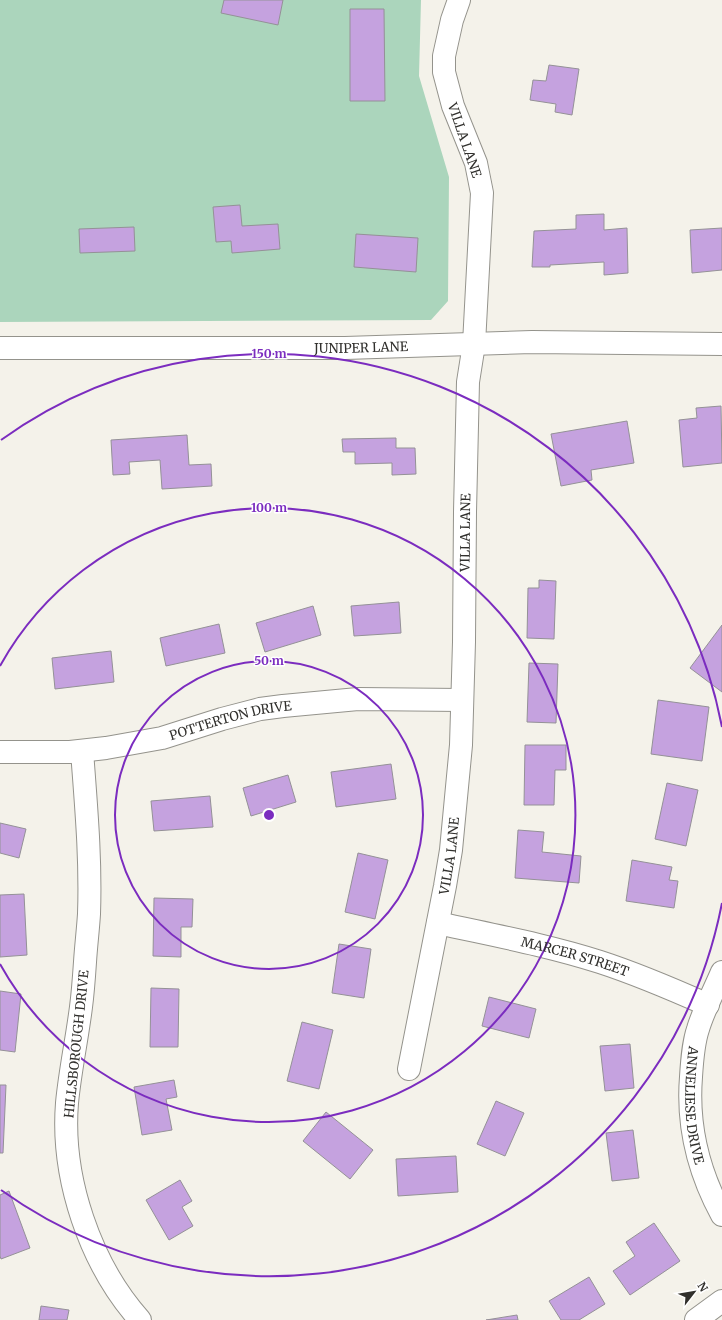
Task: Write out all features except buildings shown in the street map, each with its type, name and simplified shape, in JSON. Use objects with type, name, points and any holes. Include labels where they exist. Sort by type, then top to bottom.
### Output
[{"type":"street","name":"VILLA LANE","points":[[410,1069],[438,924],[450,850],[461,745],[468,382],[474,344],[482,193],[476,163],[453,106],[444,72],[444,56],[452,20],[459,0]]},
{"type":"street","name":"JUNIPER LANE","points":[[0,348],[345,348],[532,342],[722,344]]},
{"type":"street","name":"POTTERTON DRIVE","points":[[0,752],[70,752],[106,748],[162,738],[222,719],[260,709],[283,706],[358,699],[462,700]]},
{"type":"street","name":"HILLSBOROUGH DRIVE","points":[[82,751],[89,852],[89,914],[82,1005],[67,1103],[68,1145],[74,1187],[94,1250],[107,1274],[132,1311],[140,1320]]},
{"type":"street","name":"MARCER STREET","points":[[438,924],[524,941],[600,962],[653,981],[708,1005]]},
{"type":"street","name":"ANNELIESE DRIVE","points":[[722,972],[698,1028],[692,1060],[689,1097],[692,1131],[701,1168],[713,1199],[722,1215]]},
{"type":"street","points":[[696,1320],[722,1301]]},
{"type":"green space","points":[[0,0],[421,0],[419,76],[449,177],[448,301],[431,320],[0,322]]}]
